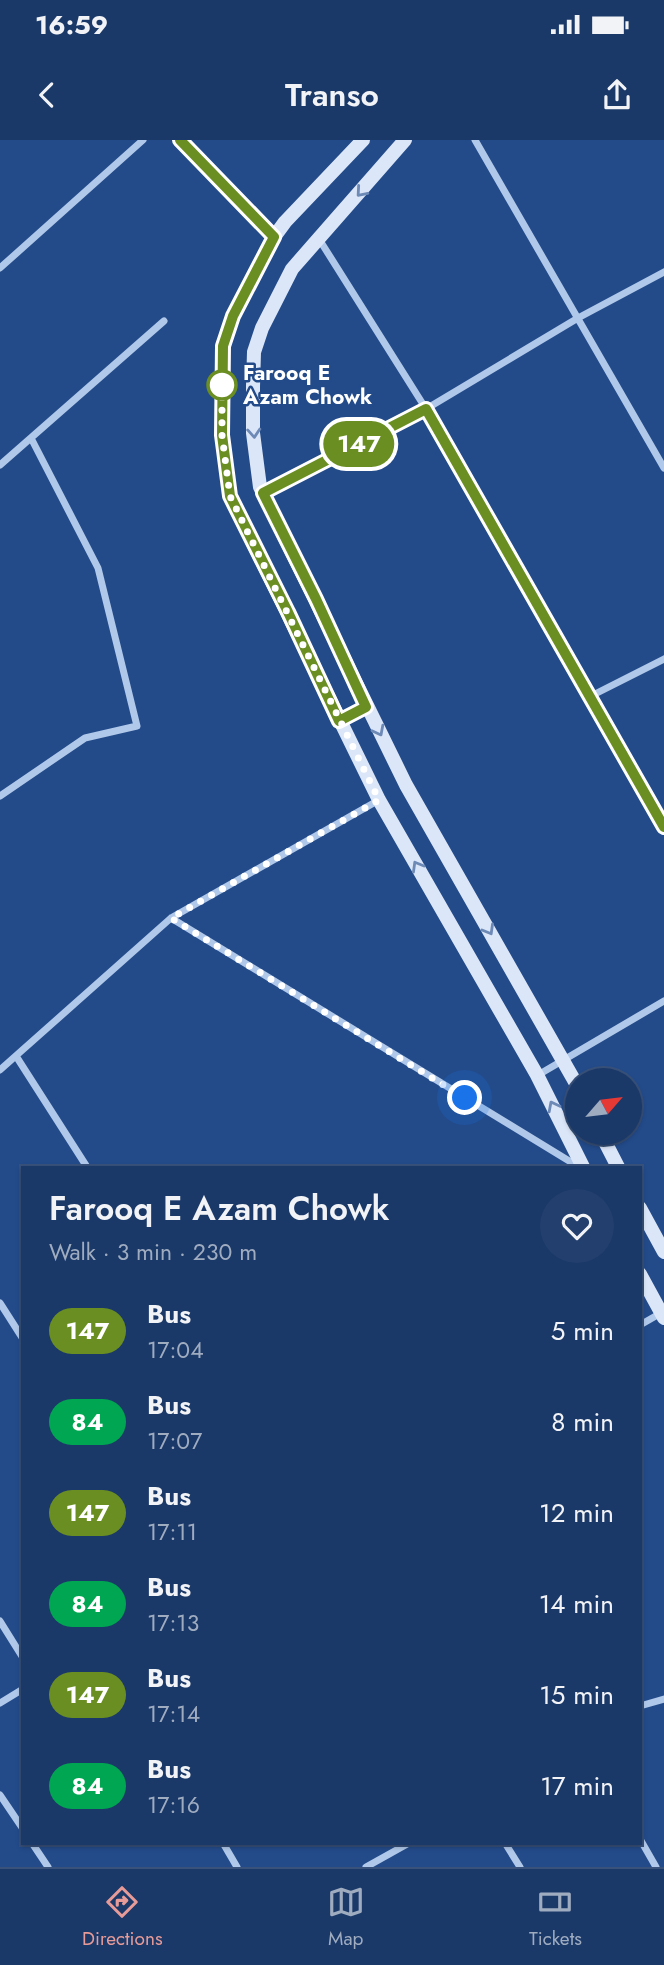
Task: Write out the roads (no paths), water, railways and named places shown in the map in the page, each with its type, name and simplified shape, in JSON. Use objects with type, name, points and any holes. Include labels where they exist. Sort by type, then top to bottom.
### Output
[{"type":"street","points":[[0,268],[143,140]]},
{"type":"street","points":[[180,140],[274,237]]},
{"type":"street","points":[[363,140],[285,222],[274,237],[233,316],[223,346],[222,435],[230,496],[379,800],[537,1075],[581,1166]]},
{"type":"street","points":[[405,140],[292,269],[262,328],[254,352],[253,433],[260,487],[406,785],[568,1068]]},
{"type":"street","points":[[475,140],[664,468]]},
{"type":"street","points":[[319,239],[426,409],[664,827]]},
{"type":"street","points":[[263,493],[426,409],[578,318],[664,272]]},
{"type":"street","points":[[0,465],[164,321]]},
{"type":"street","points":[[0,783],[3,794],[85,738],[137,726],[98,568],[32,438]]},
{"type":"street","points":[[589,697],[664,659]]},
{"type":"street","points":[[339,721],[366,707]]},
{"type":"street","points":[[0,1070],[171,918],[379,800]]},
{"type":"street","points":[[171,918],[579,1166]]},
{"type":"street","points":[[537,1075],[664,1001]]},
{"type":"street","points":[[16,1056],[86,1166]]},
{"type":"street","points":[[607,1145],[617,1166]]},
{"type":"street","points":[[642,1212],[664,1252]]},
{"type":"street","points":[[642,1278],[663,1315],[642,1324]]},
{"type":"street","points":[[0,1303],[21,1336]]},
{"type":"street","points":[[0,1620],[21,1655]]},
{"type":"street","points":[[0,1703],[21,1690]]},
{"type":"street","points":[[642,1705],[664,1699]]},
{"type":"street","points":[[0,1795],[21,1826]]},
{"type":"street","points":[[642,1842],[656,1867]]},
{"type":"street","points":[[33,1845],[48,1867]]},
{"type":"street","points":[[224,1845],[237,1867]]},
{"type":"street","points":[[366,1867],[405,1845]]},
{"type":"street","points":[[506,1845],[520,1867]]},
{"type":"place","name":"Farooq E Azam Chowk","points":[[222,385]]}]
